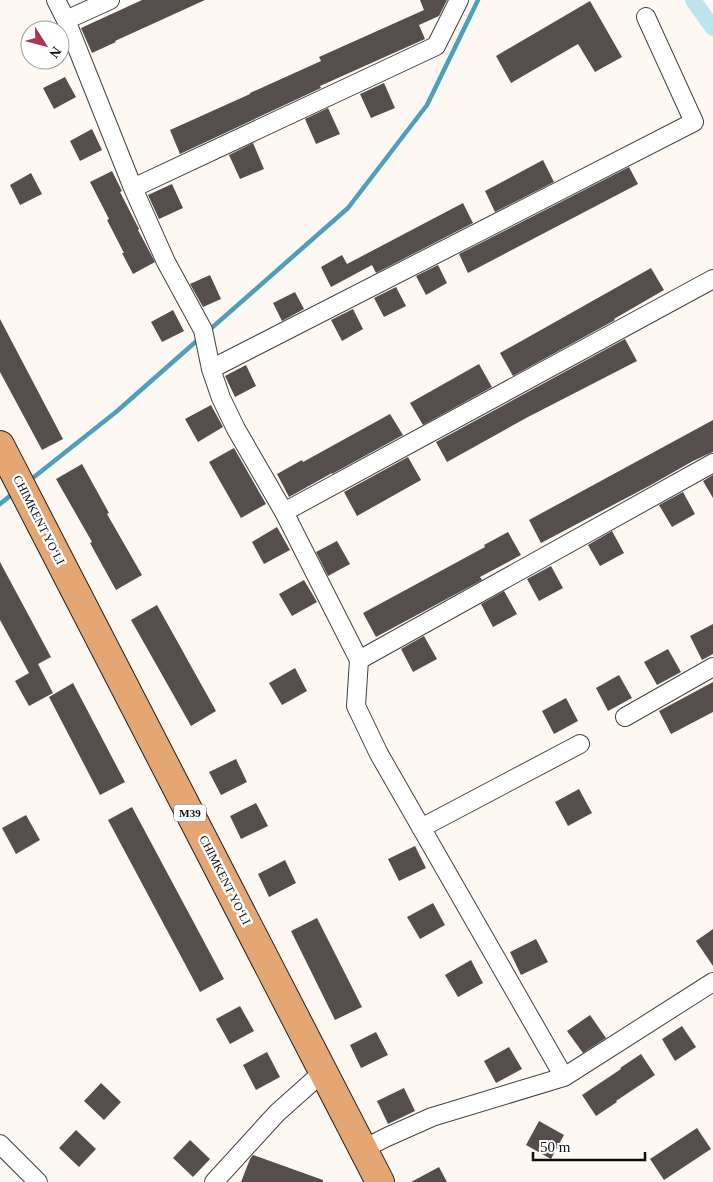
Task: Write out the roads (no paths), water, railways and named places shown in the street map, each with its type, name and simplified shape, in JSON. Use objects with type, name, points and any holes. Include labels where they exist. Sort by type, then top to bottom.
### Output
[{"type":"highway","name":"CHIMKENT YO‘LI","points":[[0,445],[380,1182]]},
{"type":"street","points":[[56,0],[66,20],[110,0]]},
{"type":"street","points":[[133,188],[436,46],[459,0]]},
{"type":"street","points":[[211,369],[694,122],[646,17]]},
{"type":"street","points":[[70,30],[133,188],[166,262],[203,330],[211,369],[221,398],[236,429],[284,512],[359,660],[356,706],[379,754],[564,1077]]},
{"type":"street","points":[[284,512],[713,280]]},
{"type":"street","points":[[359,660],[713,463]]},
{"type":"street","points":[[625,717],[713,667]]},
{"type":"street","points":[[421,828],[580,744]]},
{"type":"street","points":[[363,1149],[432,1117],[564,1077],[713,982]]},
{"type":"street","points":[[214,1182],[277,1113],[324,1071]]},
{"type":"street","points":[[0,1144],[38,1182]]},
{"type":"waterway","points":[[207,332],[348,208],[427,105],[478,0]]},
{"type":"waterway","points":[[693,0],[713,28]]},
{"type":"waterway","points":[[29,481],[116,412],[200,338]]},
{"type":"waterway","points":[[0,504],[15,492]]}]
